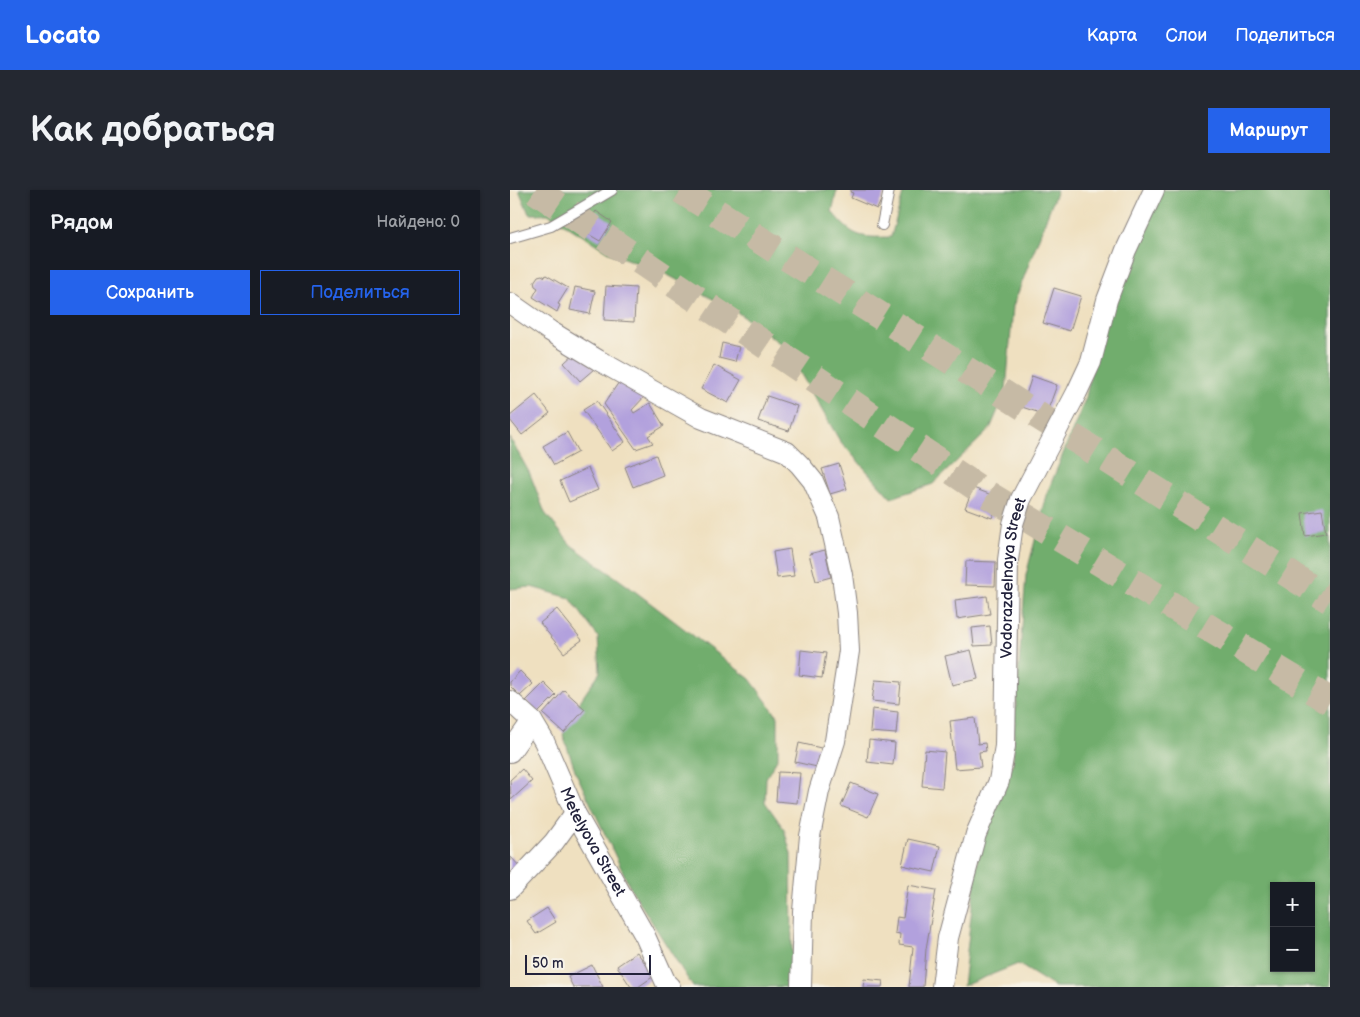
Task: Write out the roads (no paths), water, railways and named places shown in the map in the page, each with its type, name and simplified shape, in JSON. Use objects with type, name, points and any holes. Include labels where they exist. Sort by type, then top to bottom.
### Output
[{"type":"street","name":"Vodorazdelnaya Street","points":[[942,987],[948,938],[971,853],[983,816],[999,781],[1004,760],[1008,560],[1013,524],[1021,499],[1091,362],[1107,300],[1126,250],[1154,190]]},
{"type":"street","points":[[510,303],[574,346],[701,418],[787,452],[814,481],[829,517],[842,575],[849,651],[835,741],[819,791],[810,836],[800,987]]},
{"type":"street","name":"Metelyova Street","points":[[510,701],[532,721],[544,741],[575,813],[645,936],[666,986]]},
{"type":"street","points":[[510,752],[532,721]]},
{"type":"street","points":[[510,890],[554,842],[575,813]]},
{"type":"lane","points":[[510,238],[551,226],[612,190]]},
{"type":"lane","points":[[882,225],[890,190]]},
{"type":"tunnel","points":[[535,190],[982,491],[1330,701]]},
{"type":"tunnel","points":[[681,190],[1330,600]]}]
